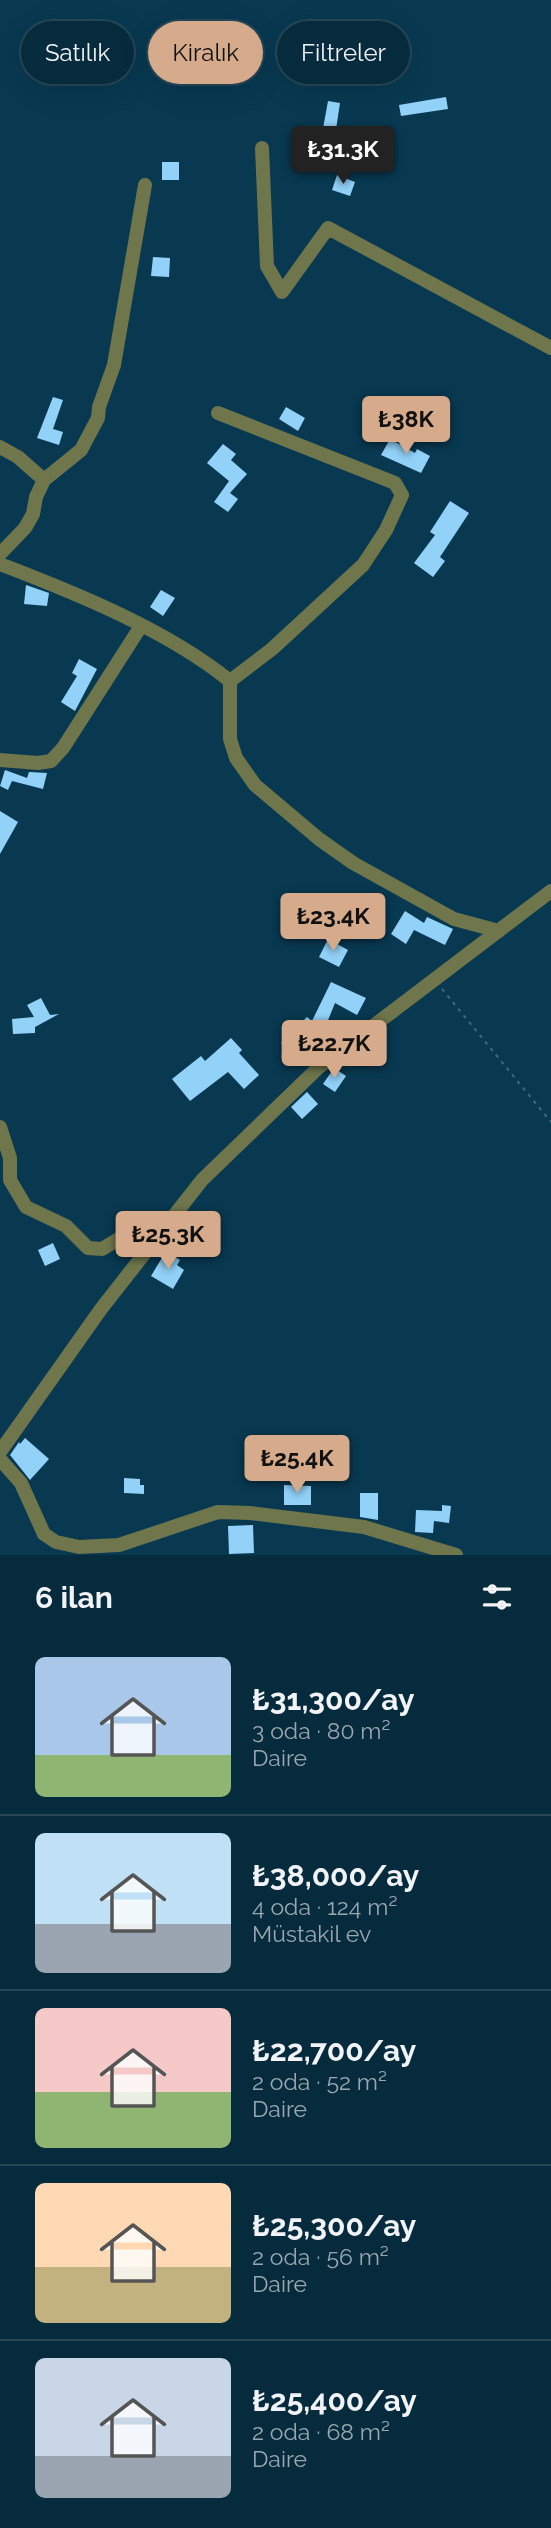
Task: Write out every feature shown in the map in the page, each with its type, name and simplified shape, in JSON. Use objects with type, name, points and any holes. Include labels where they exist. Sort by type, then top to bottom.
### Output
[{"type":"street","points":[[262,148],[267,266],[282,292],[328,228],[551,348]]},
{"type":"street","points":[[0,554],[25,528],[33,514],[36,497],[44,480],[81,450],[98,418],[99,407],[114,365],[145,185]]},
{"type":"street","points":[[218,413],[395,483],[402,495],[386,530],[363,565],[272,649],[230,681]]},
{"type":"street","points":[[0,447],[18,457],[44,480]]},
{"type":"street","points":[[0,564],[73,592],[141,626],[203,659],[230,681]]},
{"type":"street","points":[[0,760],[37,763],[51,761],[64,748],[141,626]]},
{"type":"street","points":[[230,681],[230,739],[236,758],[255,785],[319,839],[353,863],[454,919],[499,931]]},
{"type":"street","points":[[0,1452],[101,1309],[202,1180],[318,1068],[551,891]]},
{"type":"street","points":[[534,904],[551,907]]},
{"type":"street","points":[[0,1128],[10,1158],[10,1180],[26,1207],[66,1226],[88,1248],[102,1249],[122,1237],[147,1250]]},
{"type":"street","points":[[0,1459],[21,1483],[44,1534],[56,1542],[79,1547],[119,1545],[218,1512],[250,1513],[364,1527],[456,1555]]},
{"type":"path","points":[[435,980],[551,1122]]},
{"type":"building","points":[[446,97],[448,109],[401,116],[399,105]]},
{"type":"building","points":[[328,101],[340,103],[335,136],[322,134]]},
{"type":"building","points":[[162,162],[179,162],[179,180],[162,180]]},
{"type":"building","points":[[337,175],[355,182],[350,196],[332,190]]},
{"type":"building","points":[[153,257],[170,258],[169,277],[151,276]]},
{"type":"building","points":[[53,397],[63,400],[53,429],[63,432],[59,445],[37,438]]},
{"type":"building","points":[[286,407],[305,418],[298,431],[279,419]]},
{"type":"building","points":[[390,439],[415,453],[417,449],[430,456],[421,473],[381,455]]},
{"type":"building","points":[[223,444],[236,454],[231,460],[247,474],[230,493],[238,499],[228,512],[214,502],[229,481],[207,463]]},
{"type":"building","points":[[450,501],[469,513],[440,557],[445,561],[433,577],[414,563],[435,535],[430,532]]},
{"type":"building","points":[[26,585],[49,593],[47,606],[24,604]]},
{"type":"building","points":[[161,590],[175,598],[163,616],[150,607]]},
{"type":"building","points":[[79,659],[97,669],[75,711],[61,702],[77,676],[72,673]]},
{"type":"building","points":[[5,770],[27,778],[29,772],[47,773],[43,789],[12,781],[8,790],[0,786]]},
{"type":"building","points":[[0,811],[18,822],[0,854]]},
{"type":"building","points":[[405,911],[424,923],[427,917],[453,929],[445,945],[414,930],[406,944],[391,934]]},
{"type":"building","points":[[328,939],[348,950],[339,967],[319,957]]},
{"type":"building","points":[[331,982],[366,998],[357,1015],[335,1003],[322,1035],[293,1064],[281,1056],[288,1049],[281,1043],[307,1017],[312,1021]]},
{"type":"building","points":[[41,998],[50,1015],[59,1014],[35,1027],[35,1033],[13,1034],[12,1019],[34,1017],[27,1005]]},
{"type":"building","points":[[231,1038],[242,1050],[239,1053],[259,1075],[244,1089],[228,1072],[190,1101],[172,1079],[201,1056],[205,1061]]},
{"type":"building","points":[[334,1068],[346,1076],[335,1092],[323,1084]]},
{"type":"building","points":[[307,1092],[318,1104],[302,1119],[291,1107]]},
{"type":"building","points":[[53,1243],[60,1259],[45,1266],[38,1250]]},
{"type":"building","points":[[166,1251],[180,1260],[177,1265],[184,1270],[173,1289],[151,1276]]},
{"type":"building","points":[[25,1438],[49,1459],[30,1480],[10,1455]]},
{"type":"building","points":[[124,1478],[140,1479],[140,1485],[144,1485],[144,1494],[124,1493]]},
{"type":"building","points":[[284,1485],[311,1486],[311,1505],[284,1505]]},
{"type":"building","points":[[360,1493],[378,1493],[378,1520],[360,1517]]},
{"type":"building","points":[[442,1505],[451,1506],[449,1523],[434,1521],[433,1533],[415,1532],[416,1510],[442,1511]]},
{"type":"building","points":[[253,1525],[254,1553],[229,1554],[228,1526]]}]
